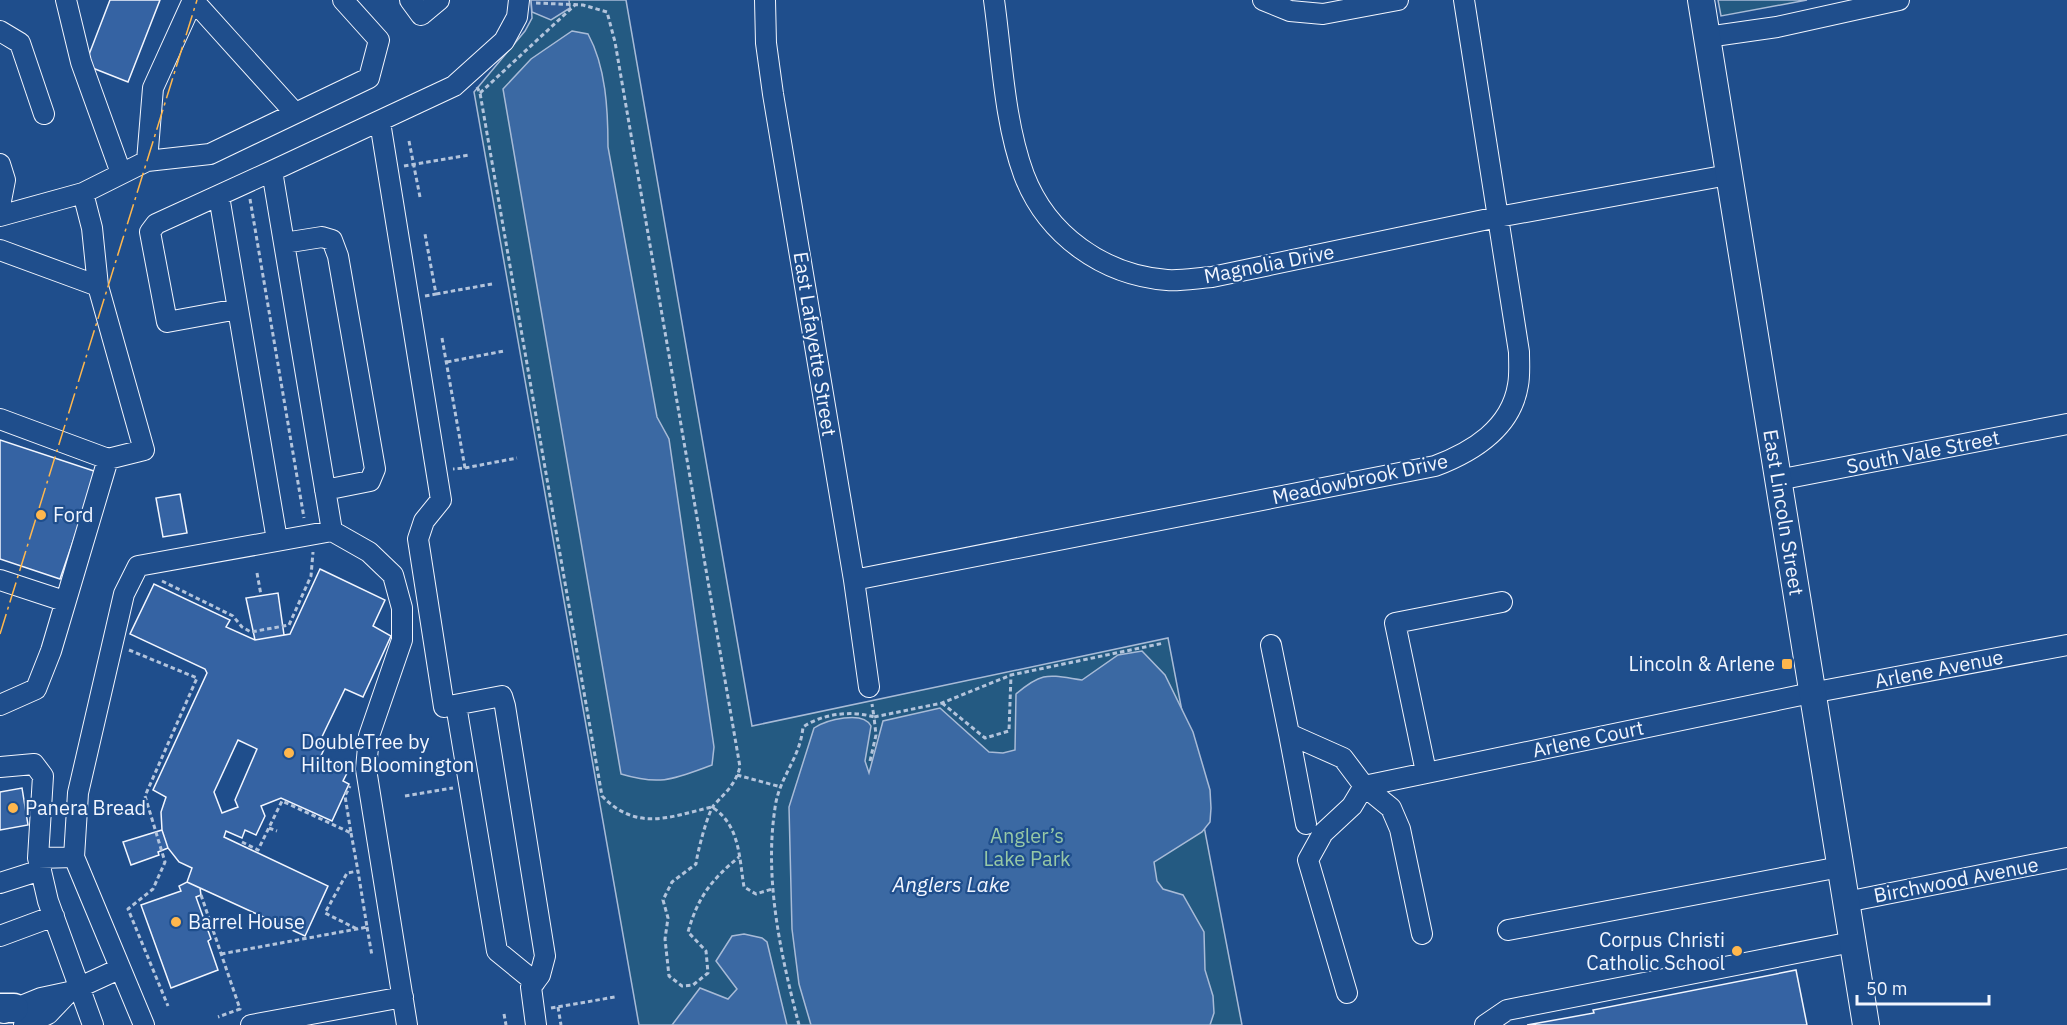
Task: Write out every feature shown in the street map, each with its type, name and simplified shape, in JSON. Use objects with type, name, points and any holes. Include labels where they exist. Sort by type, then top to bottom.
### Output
[{"type":"main road","name":"East Lincoln Street","points":[[1701,0],[1866,1025]]},
{"type":"street","points":[[66,0],[81,62],[122,173]]},
{"type":"street","points":[[147,161],[153,88],[193,0],[295,113]]},
{"type":"street","points":[[0,216],[82,193],[147,161],[210,154],[369,78],[379,40],[343,0]]},
{"type":"street","points":[[410,0],[421,15],[439,0]]},
{"type":"street","name":"East Lafayette Street","points":[[765,0],[766,43],[773,94],[854,580],[869,687]]},
{"type":"street","name":"Magnolia Drive","points":[[994,0],[1008,103],[1025,176],[1049,219],[1087,255],[1126,273],[1168,280],[1212,277],[1498,218],[1728,175]]},
{"type":"street","points":[[1263,0],[1290,11],[1323,14],[1398,0]]},
{"type":"street","name":"Meadowbrook Drive","points":[[854,580],[1435,466],[1464,454],[1491,435],[1508,412],[1518,386],[1518,342],[1464,0]]},
{"type":"street","points":[[1707,37],[1777,27],[1899,0]]},
{"type":"street","points":[[238,309],[167,322],[150,232],[156,224],[454,86],[508,35],[517,17],[519,1]]},
{"type":"street","points":[[0,31],[20,44],[44,114]]},
{"type":"street","points":[[380,122],[441,500],[424,521],[418,539],[444,707],[502,696],[505,706],[545,956],[540,975],[531,987],[535,1018]]},
{"type":"street","points":[[0,164],[5,180],[0,206]]},
{"type":"street","points":[[272,171],[332,531]]},
{"type":"street","points":[[0,419],[108,459],[144,450],[98,286],[92,228],[82,193]]},
{"type":"street","points":[[219,196],[277,540]]},
{"type":"street","points":[[284,243],[322,237],[332,240],[338,256],[375,469],[370,482],[325,490]]},
{"type":"street","points":[[0,250],[98,286]]},
{"type":"street","name":"South Vale Street","points":[[1779,480],[2067,424]]},
{"type":"street","points":[[0,705],[36,689],[51,651],[108,459]]},
{"type":"street","points":[[144,1025],[74,857],[78,794],[123,594],[138,566],[332,531],[369,552],[393,575],[402,608],[402,640],[369,736],[366,769],[407,1025]]},
{"type":"street","points":[[0,580],[64,601]]},
{"type":"street","points":[[1426,772],[1395,623],[1502,602]]},
{"type":"street","points":[[1271,645],[1306,824]]},
{"type":"street","name":"Arlene Avenue","points":[[1811,693],[2067,645]]},
{"type":"street","name":"Arlene Court","points":[[1364,786],[1811,693]]},
{"type":"street","points":[[456,705],[497,951],[534,982]]},
{"type":"street","points":[[1289,734],[1343,758],[1364,786],[1391,808],[1400,829],[1422,934]]},
{"type":"street","points":[[0,766],[34,764],[43,776],[39,864],[74,990],[93,1025]]},
{"type":"street","points":[[1347,993],[1308,860],[1323,833],[1352,806],[1364,786]]},
{"type":"street","points":[[0,883],[39,864],[74,857]]},
{"type":"street","name":"Birchwood Avenue","points":[[1846,902],[2067,858]]},
{"type":"street","points":[[1508,930],[1840,867]]},
{"type":"street","points":[[0,936],[54,916]]},
{"type":"street","points":[[1485,1025],[1507,1010],[1852,942]]},
{"type":"street","points":[[9,1014],[40,998],[74,990],[119,969]]},
{"type":"street","points":[[251,1025],[403,997]]},
{"type":"path","points":[[519,1],[576,4],[596,7],[607,12],[615,42],[740,767],[735,784],[712,807],[699,845],[696,864],[672,882],[663,900],[668,918],[665,939],[669,976],[682,986],[693,986],[708,973],[706,951],[688,932],[696,905],[717,875],[739,857]]},
{"type":"path","points":[[480,93],[576,4]]},
{"type":"path","points":[[468,73],[480,93],[602,796],[616,811],[635,819],[664,819],[712,807],[722,813],[738,838],[744,887],[756,894],[772,889]]},
{"type":"path","points":[[409,141],[420,197]]},
{"type":"path","points":[[387,170],[469,155]]},
{"type":"path","points":[[247,182],[306,529]]},
{"type":"path","points":[[426,234],[436,294]]},
{"type":"path","points":[[408,298],[492,284]]},
{"type":"path","points":[[442,338],[465,468]]},
{"type":"path","points":[[447,362],[504,351]]},
{"type":"path","points":[[437,472],[518,458]]},
{"type":"path","points":[[153,577],[233,616],[242,627],[251,632],[289,625],[311,576],[313,552]]},
{"type":"path","points":[[256,573],[261,596]]},
{"type":"path","points":[[799,1025],[772,889],[775,808],[781,787],[801,746],[803,728],[816,718],[860,713],[874,717],[942,703],[1011,675],[1164,642]]},
{"type":"path","points":[[124,648],[196,678],[145,796],[165,862],[153,889],[128,909],[168,1006]]},
{"type":"path","points":[[942,703],[985,738],[1009,731],[1011,675]]},
{"type":"path","points":[[869,687],[876,735],[870,761]]},
{"type":"path","points":[[366,769],[356,775],[345,796],[372,956]]},
{"type":"path","points":[[737,776],[781,787]]},
{"type":"path","points":[[242,842],[258,850],[282,801],[351,833]]},
{"type":"path","points":[[269,828],[276,831]]},
{"type":"path","points":[[357,929],[325,913],[347,873],[358,871]]},
{"type":"path","points":[[201,895],[240,1009],[218,1017]]},
{"type":"path","points":[[221,954],[367,927]]},
{"type":"path","points":[[535,1018],[558,1007],[615,998]]},
{"type":"path","points":[[558,1007],[561,1025]]},
{"type":"path","points":[[504,1014],[506,1025]]},
{"type":"green space","name":"Angler’s Lake Park","points":[[531,0],[626,0],[752,726],[1168,638],[1242,1025],[639,1025],[474,92],[525,31],[532,18]]},
{"type":"green space","points":[[1718,0],[1807,0],[1721,16]]},
{"type":"shaded area","points":[[531,0],[569,0],[570,8],[551,20],[532,12]]},
{"type":"water","points":[[572,31],[588,34],[602,74],[608,147],[657,417],[669,439],[714,747],[712,765],[667,779],[647,780],[621,774],[503,89],[531,59]]},
{"type":"water","name":"Anglers Lake","points":[[1142,651],[1165,675],[1193,732],[1210,790],[1210,822],[1202,832],[1154,862],[1157,881],[1163,889],[1183,895],[1204,932],[1205,970],[1213,996],[1214,1013],[1210,1025],[811,1025],[799,984],[792,929],[789,807],[814,728],[844,718],[853,717],[867,721],[871,726],[865,761],[869,773],[883,721],[940,708],[989,752],[1003,753],[1015,750],[1016,694],[1033,681],[1053,676],[1082,680],[1118,655]]},
{"type":"water","points":[[744,934],[762,938],[767,942],[787,1025],[672,1025],[700,988],[728,999],[737,989],[716,961],[732,936]]},
{"type":"building","points":[[110,0],[160,0],[128,82],[85,65]]},
{"type":"building","name":"Ford","points":[[0,440],[97,472],[60,579],[0,559]]},
{"type":"building","points":[[180,494],[187,533],[163,537],[156,498]]},
{"type":"building","name":"DoubleTree by Hilton Bloomington","points":[[320,569],[385,600],[373,626],[391,636],[363,697],[345,689],[319,743],[325,747],[320,758],[348,771],[343,781],[349,784],[332,821],[281,798],[261,806],[265,816],[256,835],[245,830],[242,838],[226,831],[224,837],[328,886],[305,936],[187,882],[192,868],[179,862],[168,848],[162,830],[161,812],[166,797],[153,790],[207,673],[205,669],[130,634],[154,584],[230,620],[226,627],[255,640],[290,634]],"holes":[[[238,740],[257,749],[235,800],[238,807],[222,813],[214,792]]]},
{"type":"building","points":[[278,593],[284,635],[255,640],[246,598]]},
{"type":"building","name":"Panera Bread","points":[[22,788],[28,825],[0,830],[0,792]]},
{"type":"building","points":[[162,830],[168,848],[158,852],[159,855],[131,865],[123,842]]},
{"type":"building","name":"Barrel House","points":[[187,882],[200,888],[201,895],[196,897],[211,939],[208,941],[218,970],[171,988],[141,905],[181,891],[179,886]]},
{"type":"building","points":[[1796,970],[1807,1025],[1527,1025],[1594,1013],[1593,1010]]},
{"type":"power","points":[[0,634],[197,0]]},
{"type":"place","name":"Ford","points":[[41,515]]},
{"type":"place","name":"Lincoln & Arlene","points":[[1787,664]]},
{"type":"place","name":"DoubleTree by Hilton Bloomington","points":[[289,753]]},
{"type":"place","name":"Panera Bread","points":[[13,808]]},
{"type":"place","name":"Barrel House","points":[[176,922]]},
{"type":"place","name":"Corpus Christi Catholic School","points":[[1737,951]]}]
